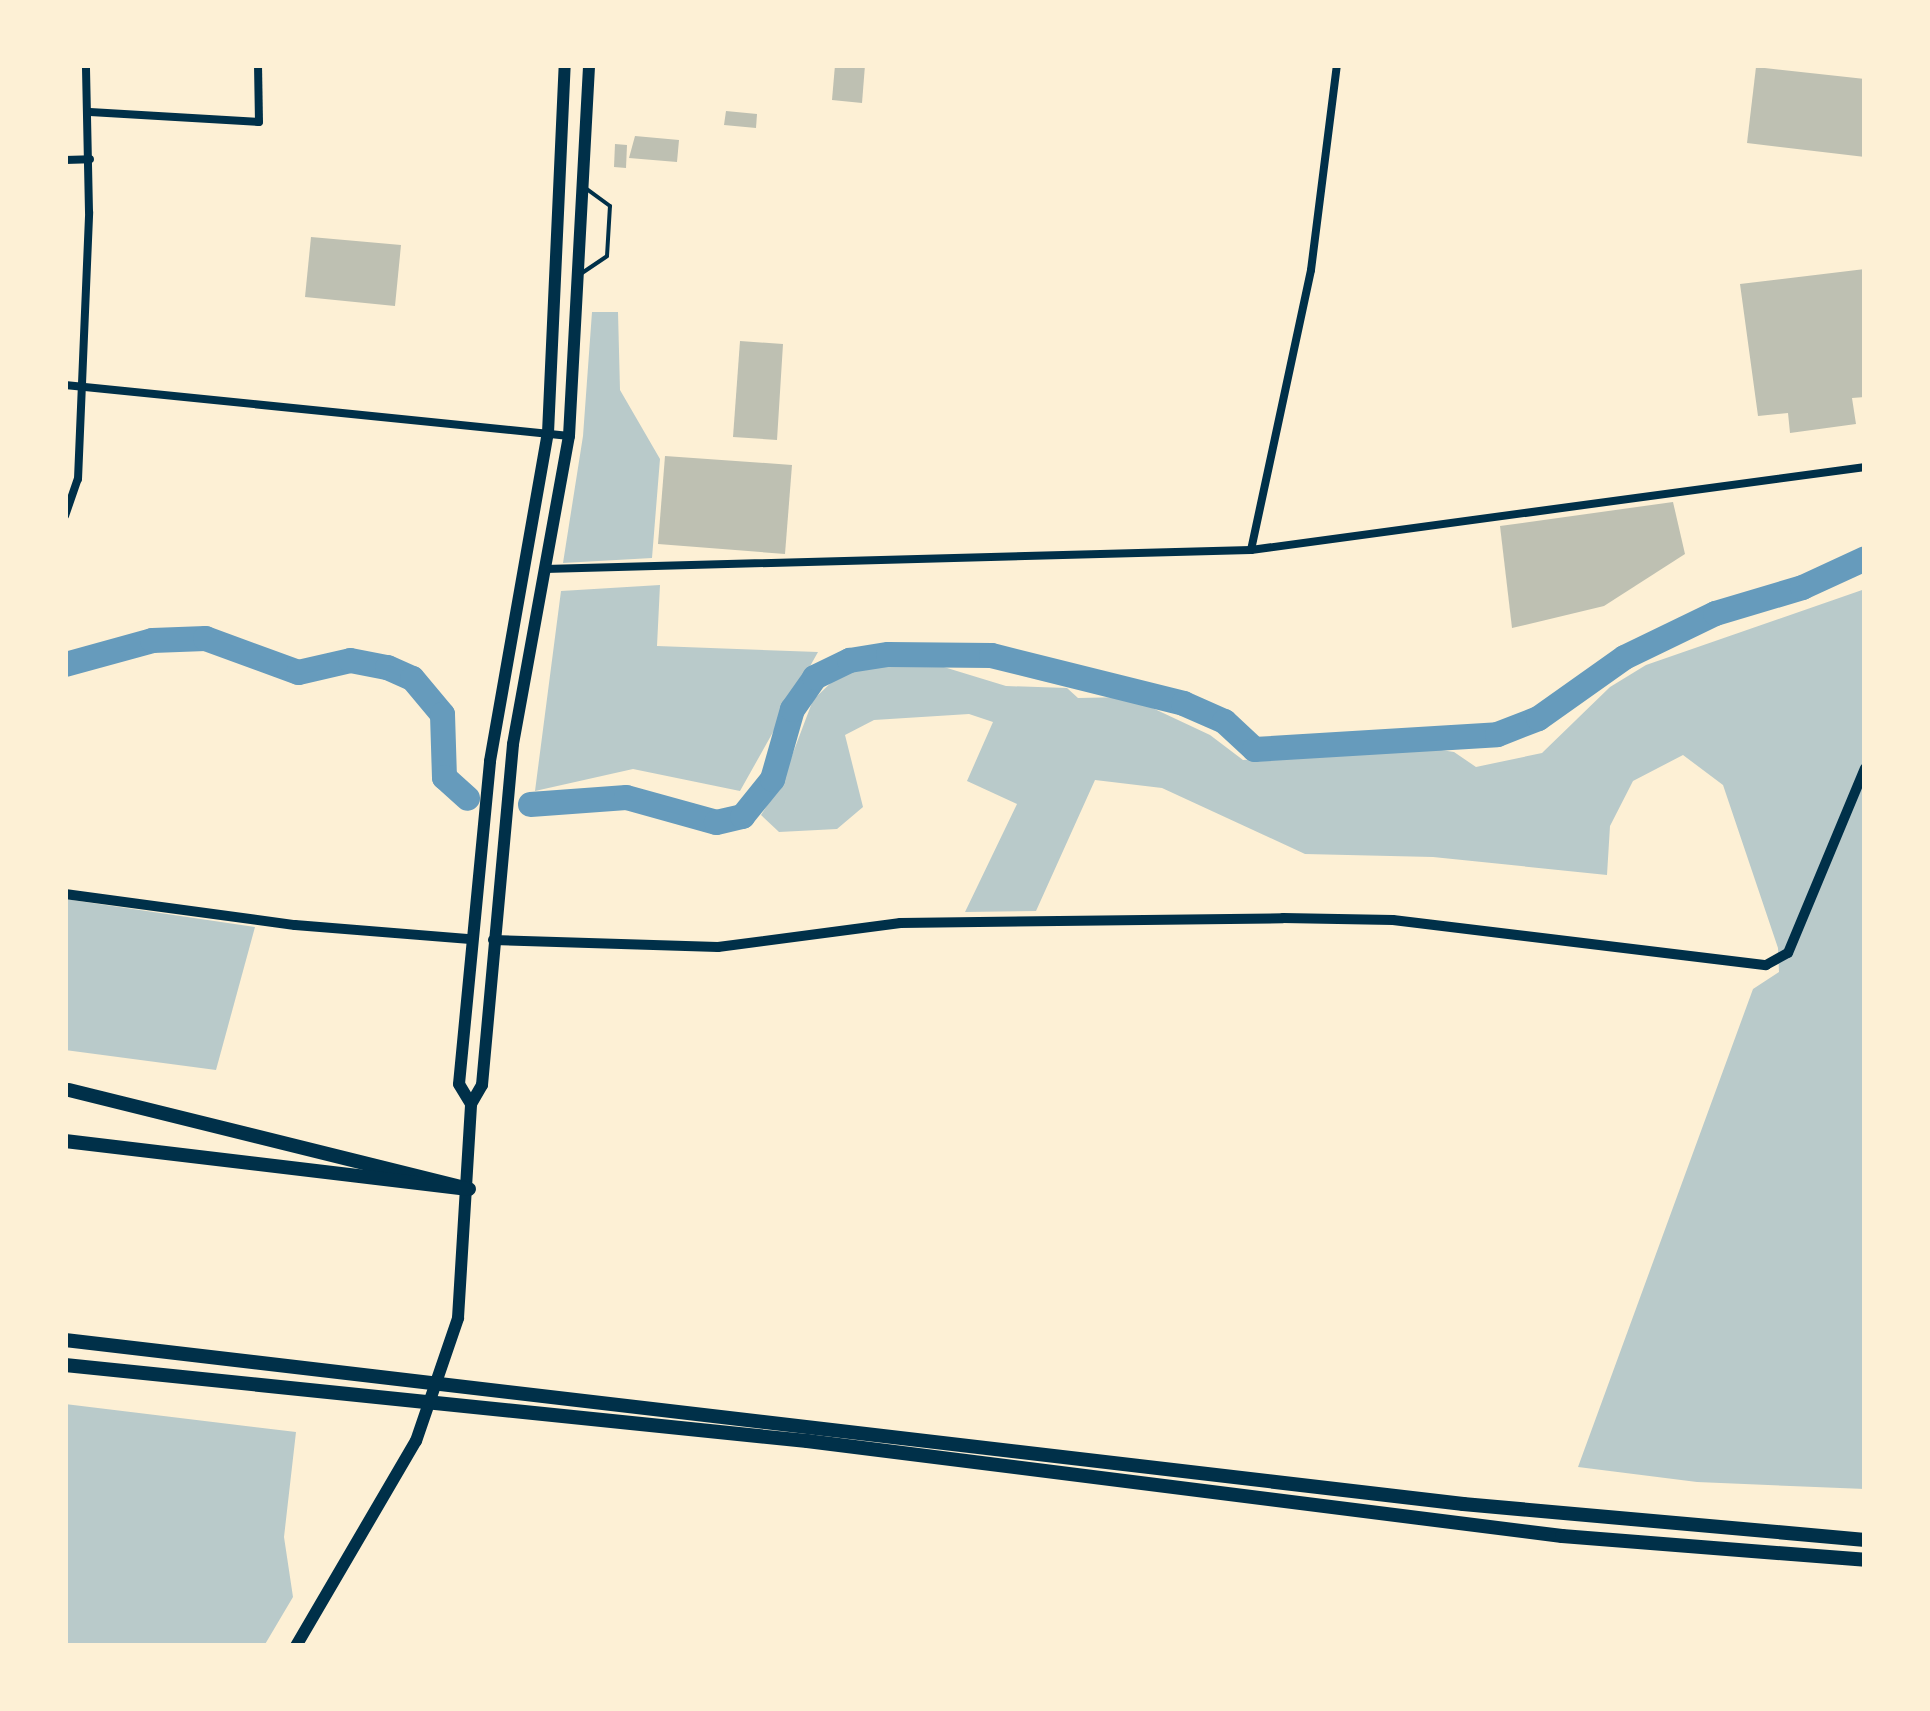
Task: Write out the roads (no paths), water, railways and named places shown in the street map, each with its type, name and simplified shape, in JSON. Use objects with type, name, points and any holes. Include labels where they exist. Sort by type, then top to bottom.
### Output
[{"type":"highway","points":[[70,1090],[469,1189]]},
{"type":"highway","points":[[65,1142],[446,1192],[469,1189]]},
{"type":"highway","points":[[65,1340],[1480,1506],[1865,1540]]},
{"type":"highway","points":[[65,1365],[807,1441],[1562,1536],[1865,1560]]},
{"type":"main road","points":[[296,1646],[416,1441],[456,1328],[469,1189],[470,1104],[459,1084],[470,939],[490,761],[548,433],[564,65]]},
{"type":"main road","points":[[470,1104],[482,1085],[511,763],[543,568],[570,436],[587,189],[589,65]]},
{"type":"street","points":[[65,516],[78,479],[90,159],[86,65]]},
{"type":"street","points":[[90,112],[260,122],[258,65]]},
{"type":"street","points":[[1252,550],[1311,270],[1338,65]]},
{"type":"street","points":[[65,160],[90,159]]},
{"type":"street","points":[[65,386],[570,436]]},
{"type":"street","points":[[543,568],[1252,550],[1865,467]]},
{"type":"street","points":[[493,940],[718,948],[900,922],[1283,918],[1411,922],[1766,965],[1788,953],[1865,768]]},
{"type":"street","points":[[65,894],[322,928],[470,939]]},
{"type":"lane","points":[[582,273],[608,256],[610,206],[587,189]]},
{"type":"waterway","points":[[530,804],[626,797],[716,822],[742,816],[772,779],[792,709],[814,677],[849,660],[888,654],[991,655],[1183,703],[1224,721],[1254,749],[1497,734],[1538,718],[1624,657],[1715,613],[1802,587],[1865,558]]},
{"type":"waterway","points":[[65,664],[152,640],[205,638],[298,672],[350,660],[387,667],[412,678],[442,714],[444,777],[467,798]]}]
